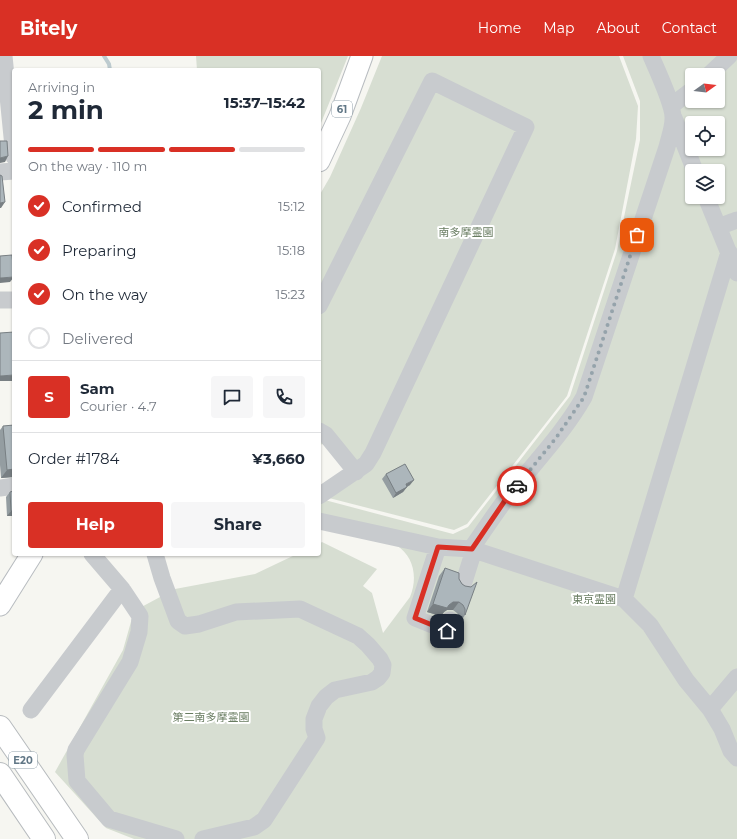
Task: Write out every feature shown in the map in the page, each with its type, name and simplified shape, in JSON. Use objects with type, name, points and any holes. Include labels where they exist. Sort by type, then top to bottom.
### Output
[{"type":"highway","name":"E20","points":[[0,727],[77,839]]},
{"type":"highway","name":"E20","points":[[0,774],[44,839]]},
{"type":"main road","name":"61","points":[[321,157],[340,116],[362,56]]},
{"type":"main road","points":[[0,605],[31,556]]},
{"type":"street","points":[[652,56],[692,164]]},
{"type":"street","points":[[716,68],[729,56]]},
{"type":"street","points":[[3,62],[6,134],[12,151]]},
{"type":"street","points":[[321,302],[432,81],[526,127],[373,453],[366,464],[321,495]]},
{"type":"street","points":[[463,585],[473,550],[506,499],[556,438],[584,397],[667,147],[672,112],[685,98]]},
{"type":"street","points":[[0,172],[12,171]]},
{"type":"street","points":[[709,204],[737,273]]},
{"type":"street","points":[[718,227],[737,220]]},
{"type":"street","points":[[624,599],[729,252]]},
{"type":"street","points":[[0,300],[12,300]]},
{"type":"street","points":[[321,432],[326,435],[356,472]]},
{"type":"street","points":[[0,488],[12,486]]},
{"type":"street","points":[[321,521],[438,547],[473,550],[624,599],[650,625],[686,680],[710,709],[722,729],[731,751],[737,758]]},
{"type":"street","points":[[438,547],[415,618],[447,631],[450,620]]},
{"type":"street","points":[[94,556],[122,589],[140,616],[139,632],[130,662],[76,750],[74,755],[77,781],[109,819],[176,839]]},
{"type":"street","points":[[156,556],[178,621],[185,626],[199,624],[236,612],[300,609],[358,636],[368,645],[383,665],[382,673],[372,682],[336,690],[326,697],[319,706],[314,719],[316,738],[264,820],[254,827],[203,839]]},
{"type":"street","points":[[30,710],[122,589]]},
{"type":"street","points":[[710,709],[737,677]]},
{"type":"green space","points":[[196,56],[348,56],[321,123],[321,68],[197,68]]},
{"type":"green space","name":"南多摩霊園","points":[[382,56],[619,56],[638,106],[636,139],[615,249],[567,396],[467,524],[454,530],[325,497],[354,478],[327,443],[321,444],[321,193],[330,177],[361,108]]},
{"type":"green space","name":"東京霊園","points":[[623,56],[737,56],[737,839],[134,839],[106,828],[55,772],[123,650],[134,611],[175,589],[255,574],[293,556],[321,556],[322,542],[377,569],[363,586],[372,593],[383,633],[410,597],[414,582],[414,575],[410,561],[407,555],[396,545],[321,525],[321,499],[453,534],[468,527],[570,396],[617,251],[640,140],[640,101]]},
{"type":"building","points":[[0,141],[7,141],[8,156],[0,158]]},
{"type":"building","points":[[0,175],[2,176],[5,202],[0,203]]},
{"type":"building","points":[[12,255],[12,277],[0,278],[0,256]]},
{"type":"building","points":[[12,332],[12,375],[0,376],[0,333]]},
{"type":"building","points":[[12,425],[12,469],[7,470],[3,426]]},
{"type":"building","points":[[405,464],[414,480],[406,484],[407,487],[396,493],[386,474]]},
{"type":"building","points":[[10,492],[12,492],[12,511],[11,511]]},
{"type":"building","points":[[445,568],[459,573],[459,579],[465,586],[471,587],[477,582],[465,615],[465,609],[459,602],[453,602],[447,608],[433,604]]},
{"type":"waterway","points":[[104,56],[110,68]]},
{"type":"way so far","points":[[517,486],[556,438],[584,397],[637,235]]},
{"type":"route","points":[[447,631],[415,618],[438,547],[472,549],[506,499],[517,486]]},
{"type":"park label","name":"第二南多摩霊園","points":[[211,717]]}]
